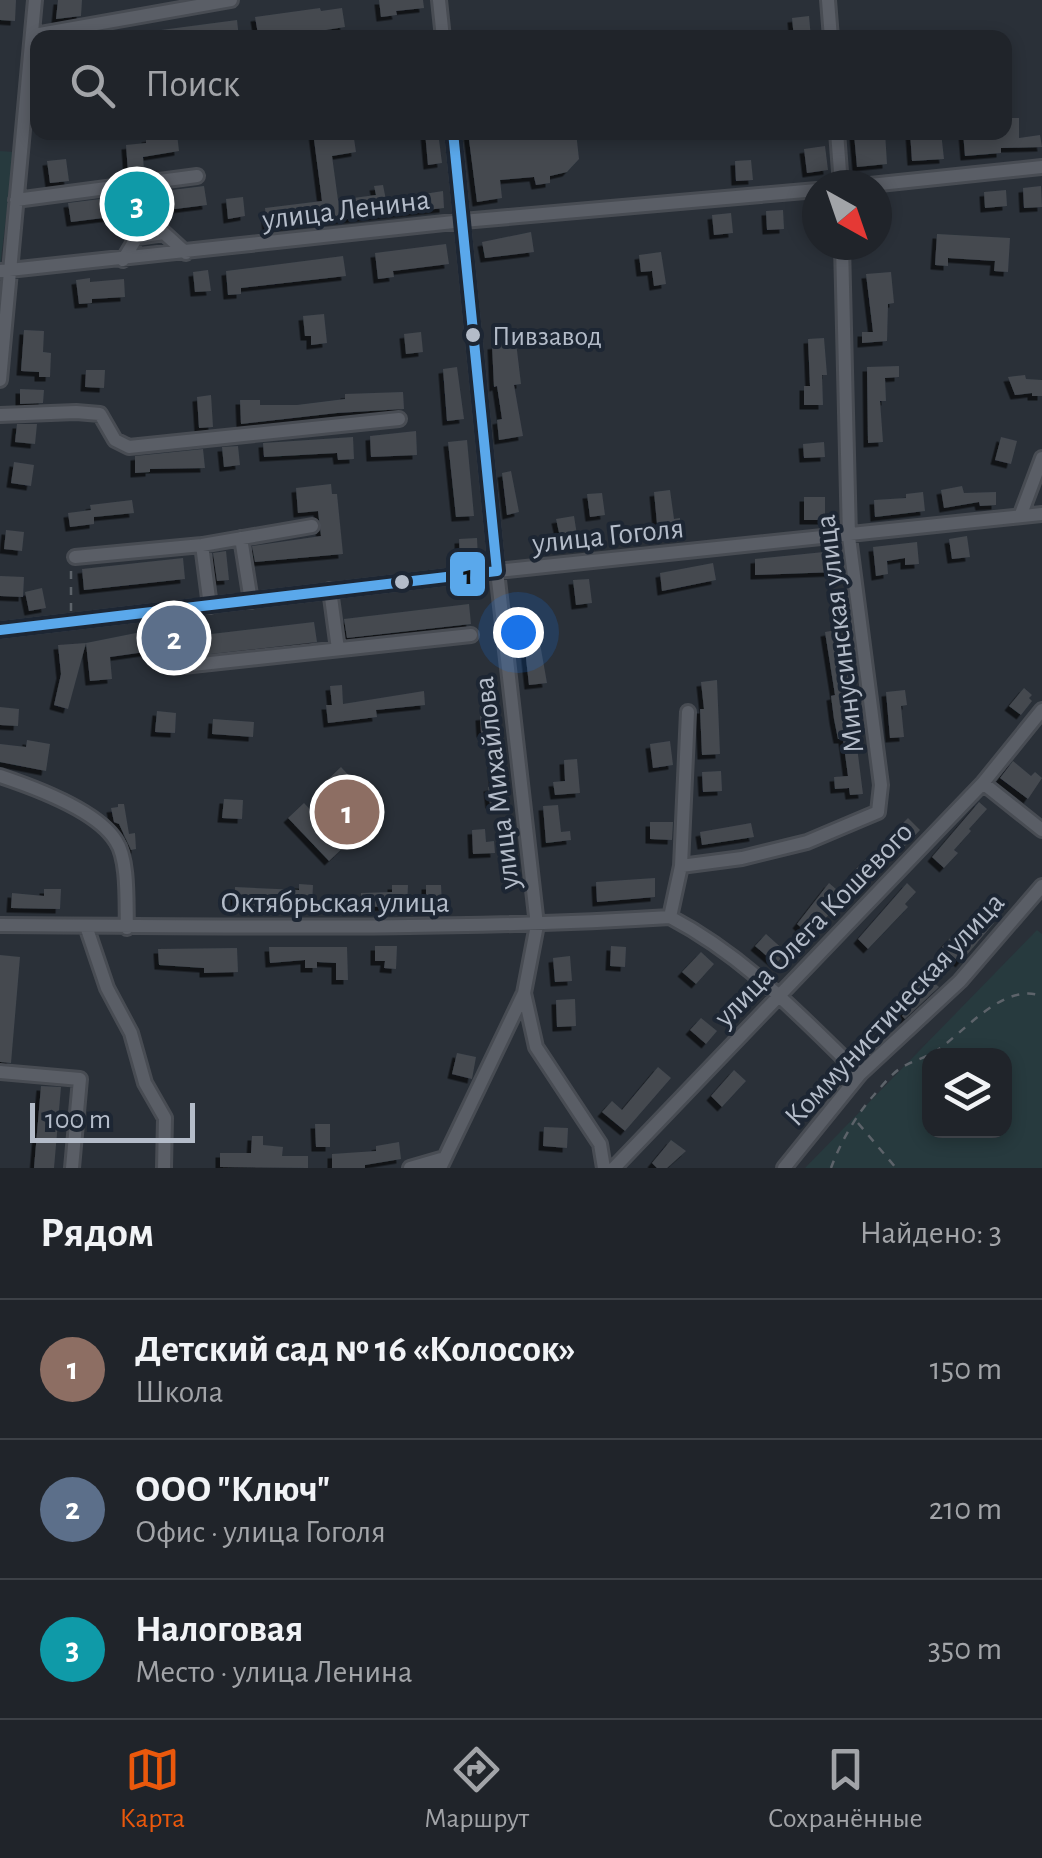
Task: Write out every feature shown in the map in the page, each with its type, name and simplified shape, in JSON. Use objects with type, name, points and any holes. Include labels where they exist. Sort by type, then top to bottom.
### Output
[{"type":"street","points":[[34,30],[35,0]]},
{"type":"street","points":[[62,30],[232,0]]},
{"type":"street","points":[[439,0],[442,30]]},
{"type":"street","points":[[828,0],[830,30]]},
{"type":"street","points":[[0,380],[4,271],[30,72]]},
{"type":"street","name":"улица Михайлова","points":[[454,140],[538,926],[524,993],[536,1047],[600,1144],[604,1168]]},
{"type":"street","points":[[838,140],[840,170]]},
{"type":"street","points":[[892,183],[1042,167]]},
{"type":"street","points":[[16,200],[198,176]]},
{"type":"street","name":"улица Ленина","points":[[4,271],[463,221],[802,191]]},
{"type":"street","points":[[122,260],[136,237],[164,233],[186,253]]},
{"type":"street","name":"Минусинская улица","points":[[681,866],[742,858],[807,842],[878,812],[882,785],[849,537],[842,260]]},
{"type":"street","points":[[0,415],[100,414],[115,440],[130,447],[399,419]]},
{"type":"street","points":[[1021,514],[1042,458]]},
{"type":"street","name":"улица Гоголя","points":[[0,630],[497,571],[1042,514]]},
{"type":"street","points":[[75,557],[202,545],[312,526]]},
{"type":"street","points":[[241,538],[251,600]]},
{"type":"street","points":[[202,545],[210,606]]},
{"type":"street","points":[[330,590],[338,649]]},
{"type":"street","points":[[183,666],[471,635]]},
{"type":"street","name":"улица Олега Кошевого","points":[[614,1168],[982,783],[1042,710]]},
{"type":"street","points":[[688,712],[681,866],[670,917],[714,940],[778,994],[860,1074]]},
{"type":"street","points":[[0,776],[50,793],[85,814],[117,842],[126,880],[127,928]]},
{"type":"street","points":[[982,783],[1042,830]]},
{"type":"street","name":"Коммунистическая улица","points":[[784,1168],[860,1074],[960,981],[1042,886]]},
{"type":"street","name":"Октябрьская улица","points":[[0,926],[538,926],[670,917]]},
{"type":"street","points":[[86,926],[107,988],[130,1033],[144,1083],[165,1118],[164,1168]]},
{"type":"street","points":[[410,1168],[441,1164],[524,993]]},
{"type":"street","points":[[0,1072],[80,1079],[72,1168]]},
{"type":"path","points":[[72,622],[75,557]]},
{"type":"path","points":[[831,1168],[838,1149],[871,1098],[900,1068],[934,1052],[1004,1001],[1020,995],[1042,996]]},
{"type":"path","points":[[856,1121],[896,1168]]},
{"type":"green space","points":[[0,151],[14,152],[0,267]]},
{"type":"green space","points":[[1037,930],[1042,934],[1042,1168],[805,1168]]},
{"type":"building","points":[[0,0],[16,0],[15,21],[0,20]]},
{"type":"building","points":[[58,0],[82,0],[81,16],[56,19]]},
{"type":"building","points":[[379,0],[423,0],[424,8],[381,17]]},
{"type":"building","points":[[342,8],[345,27],[257,30],[255,17]]},
{"type":"building","points":[[809,16],[810,30],[793,30],[792,18]]},
{"type":"building","points":[[237,20],[238,30],[161,30]]},
{"type":"building","points":[[1012,118],[1019,118],[1019,138],[1040,135],[1042,147],[1001,148],[1001,153],[965,156],[964,140],[1012,140]]},
{"type":"building","points":[[178,140],[179,151],[143,157],[144,170],[128,172],[126,145]]},
{"type":"building","points":[[314,140],[354,140],[356,152],[332,156],[338,200],[376,195],[374,186],[383,185],[386,200],[443,191],[444,208],[267,228],[265,208],[322,201]]},
{"type":"building","points":[[426,140],[439,140],[442,163],[428,165]]},
{"type":"building","points":[[469,140],[577,140],[579,159],[567,172],[550,176],[550,183],[536,185],[534,177],[500,180],[502,198],[477,202]]},
{"type":"building","points":[[855,140],[886,140],[887,164],[857,167]]},
{"type":"building","points":[[911,140],[942,140],[944,159],[912,161]]},
{"type":"building","points":[[825,146],[828,170],[807,170],[804,149]]},
{"type":"building","points":[[66,159],[69,181],[50,183],[47,161]]},
{"type":"building","points":[[751,160],[753,180],[736,181],[735,161]]},
{"type":"building","points":[[204,186],[207,205],[71,222],[68,203]]},
{"type":"building","points":[[1041,186],[1042,207],[1024,208],[1023,188]]},
{"type":"building","points":[[1006,190],[1007,206],[985,208],[984,192]]},
{"type":"building","points":[[243,197],[245,216],[228,219],[226,199]]},
{"type":"building","points":[[783,210],[784,229],[767,230],[766,211]]},
{"type":"building","points":[[731,213],[733,233],[714,235],[712,215]]},
{"type":"building","points":[[531,232],[534,252],[485,258],[482,242]]},
{"type":"building","points":[[937,234],[1010,238],[1008,272],[994,271],[995,261],[948,258],[948,266],[935,265]]},
{"type":"building","points":[[446,244],[449,264],[393,271],[394,277],[378,279],[375,253]]},
{"type":"building","points":[[661,252],[666,284],[654,286],[652,271],[641,272],[639,255]]},
{"type":"building","points":[[343,256],[346,276],[241,288],[241,294],[228,295],[226,271]]},
{"type":"building","points":[[208,270],[211,291],[195,292],[193,272]]},
{"type":"building","points":[[891,272],[894,303],[888,304],[887,341],[862,343],[862,332],[873,332],[866,274]]},
{"type":"building","points":[[90,278],[90,282],[124,279],[125,297],[79,304],[76,280]]},
{"type":"building","points":[[324,314],[327,343],[311,345],[311,336],[305,336],[303,316]]},
{"type":"building","points":[[24,330],[44,331],[43,352],[51,353],[50,377],[21,371]]},
{"type":"building","points":[[421,332],[423,352],[406,354],[404,334]]},
{"type":"building","points":[[824,338],[827,375],[822,375],[823,405],[804,405],[804,386],[810,386],[808,339]]},
{"type":"building","points":[[516,342],[521,384],[514,385],[523,436],[499,440],[497,420],[502,419],[497,386],[494,387],[492,345]]},
{"type":"building","points":[[899,366],[899,377],[885,378],[886,401],[880,401],[883,442],[868,443],[867,367]]},
{"type":"building","points":[[457,367],[464,419],[447,421],[443,369]]},
{"type":"building","points":[[86,370],[105,370],[104,388],[85,387]]},
{"type":"building","points":[[1025,375],[1026,379],[1042,380],[1042,396],[1015,395],[1008,377]]},
{"type":"building","points":[[20,389],[44,390],[43,403],[20,404]]},
{"type":"building","points":[[403,392],[404,409],[241,424],[240,400],[260,400],[260,405],[297,405],[345,399],[345,394]]},
{"type":"building","points":[[211,395],[213,427],[199,428],[197,397]]},
{"type":"building","points":[[17,424],[37,424],[35,444],[15,442]]},
{"type":"building","points":[[416,431],[417,455],[371,457],[370,436]]},
{"type":"building","points":[[353,437],[354,459],[338,460],[337,453],[264,457],[263,443]]},
{"type":"building","points":[[1001,437],[1017,441],[1011,464],[995,460]]},
{"type":"building","points":[[467,440],[474,516],[456,517],[448,442]]},
{"type":"building","points":[[824,442],[825,457],[804,458],[803,444]]},
{"type":"building","points":[[238,446],[240,465],[224,467],[222,447]]},
{"type":"building","points":[[203,449],[205,468],[135,473],[135,456]]},
{"type":"building","points":[[14,462],[34,465],[31,486],[11,483]]},
{"type":"building","points":[[511,471],[519,512],[507,515],[502,473]]},
{"type":"building","points":[[331,484],[332,494],[337,494],[343,554],[255,562],[252,546],[321,536],[318,511],[298,513],[296,488]]},
{"type":"building","points":[[962,486],[964,493],[996,492],[996,505],[980,506],[979,502],[944,508],[941,490]]},
{"type":"building","points":[[670,490],[674,519],[680,518],[681,531],[658,534],[654,492]]},
{"type":"building","points":[[923,492],[925,511],[875,517],[874,500],[906,498],[906,494]]},
{"type":"building","points":[[602,493],[605,515],[590,517],[587,494]]},
{"type":"building","points":[[804,497],[825,497],[825,520],[804,520]]},
{"type":"building","points":[[132,500],[134,513],[94,517],[94,524],[70,527],[68,513],[91,510],[90,505]]},
{"type":"building","points":[[574,516],[577,535],[560,537],[556,519]]},
{"type":"building","points":[[6,530],[24,532],[22,551],[4,549]]},
{"type":"building","points":[[967,536],[970,557],[952,559],[949,539]]},
{"type":"building","points":[[477,538],[478,559],[460,560],[459,539]]},
{"type":"building","points":[[917,542],[919,564],[905,565],[905,558],[887,561],[888,574],[876,576],[873,547]]},
{"type":"building","points":[[226,551],[229,580],[217,581],[213,553]]},
{"type":"building","points":[[834,551],[836,572],[755,575],[755,559]]},
{"type":"building","points":[[183,558],[185,579],[84,590],[82,569]]},
{"type":"building","points":[[713,563],[716,580],[662,591],[660,573]]},
{"type":"building","points":[[0,576],[24,577],[23,597],[0,596]]},
{"type":"building","points":[[589,579],[592,603],[576,605],[573,580]]},
{"type":"building","points":[[42,588],[46,608],[29,611],[25,592]]},
{"type":"building","points":[[469,604],[471,624],[347,638],[344,619]]},
{"type":"building","points":[[314,622],[317,642],[167,659],[166,649],[110,657],[112,679],[90,681],[86,643],[151,630],[152,641]]},
{"type":"building","points":[[842,629],[863,794],[850,795],[849,788],[835,789],[834,777],[848,776],[843,739],[838,739],[834,719],[831,696],[835,695],[825,632]]},
{"type":"building","points":[[539,638],[547,683],[529,685],[524,640]]},
{"type":"building","points":[[86,643],[68,709],[54,705],[61,674],[58,645]]},
{"type":"building","points":[[717,680],[720,754],[702,755],[701,682]]},
{"type":"building","points":[[342,685],[343,704],[424,691],[425,705],[376,710],[377,717],[328,723],[326,705],[332,705],[330,686]]},
{"type":"building","points":[[1024,688],[1032,695],[1032,701],[1021,715],[1009,706]]},
{"type":"building","points":[[905,690],[907,705],[901,706],[904,737],[890,738],[886,692]]},
{"type":"building","points":[[0,707],[19,709],[18,726],[0,725]]},
{"type":"building","points":[[157,711],[176,713],[175,733],[155,732]]},
{"type":"building","points":[[498,714],[499,731],[481,733],[480,716]]},
{"type":"building","points":[[213,719],[254,722],[253,737],[212,734]]},
{"type":"building","points":[[27,740],[50,744],[46,771],[0,762],[0,744],[26,747]]},
{"type":"building","points":[[670,741],[673,765],[653,768],[650,744]]},
{"type":"building","points":[[577,759],[580,793],[555,795],[553,782],[565,781],[564,760]]},
{"type":"building","points":[[503,760],[509,802],[490,804],[488,787],[494,786],[492,761]]},
{"type":"building","points":[[1013,761],[1031,776],[1035,772],[1042,778],[1028,799],[1000,778]]},
{"type":"building","points":[[341,767],[382,811],[365,827],[352,813],[332,832],[345,846],[329,861],[288,818],[304,803],[324,824],[345,804],[324,783]]},
{"type":"building","points":[[721,771],[722,791],[703,792],[702,772]]},
{"type":"building","points":[[224,799],[243,800],[242,819],[222,818]]},
{"type":"building","points":[[979,802],[987,809],[944,868],[932,857]]},
{"type":"building","points":[[124,804],[129,834],[135,833],[136,849],[131,850],[119,824],[114,822],[111,808]]},
{"type":"building","points":[[558,805],[561,832],[570,831],[571,840],[546,843],[543,806]]},
{"type":"building","points":[[908,818],[920,830],[902,849],[890,836]]},
{"type":"building","points":[[650,822],[673,822],[672,840],[650,839]]},
{"type":"building","points":[[751,823],[754,837],[702,845],[700,832]]},
{"type":"building","points":[[485,829],[486,842],[494,841],[495,853],[473,854],[472,830]]},
{"type":"building","points":[[871,854],[881,865],[863,883],[853,872]]},
{"type":"building","points":[[655,878],[655,897],[597,902],[596,882]]},
{"type":"building","points":[[829,883],[844,896],[811,936],[797,924]]},
{"type":"building","points":[[907,883],[916,892],[905,904],[908,907],[868,949],[858,939]]},
{"type":"building","points":[[299,884],[313,885],[312,905],[235,907],[235,887],[299,890]]},
{"type":"building","points":[[392,885],[408,885],[407,906],[361,907],[361,893],[392,892]]},
{"type":"building","points":[[426,885],[441,885],[442,905],[426,906]]},
{"type":"building","points":[[44,889],[61,889],[60,909],[11,908],[12,893],[44,896]]},
{"type":"building","points":[[981,911],[994,923],[960,963],[942,947],[953,935],[956,939]]},
{"type":"building","points":[[766,934],[786,952],[776,964],[755,946]]},
{"type":"building","points":[[375,946],[397,946],[396,969],[384,968],[385,961],[375,961]]},
{"type":"building","points":[[611,946],[626,947],[625,967],[610,966]]},
{"type":"building","points":[[269,947],[347,947],[348,980],[336,980],[336,963],[317,962],[317,968],[305,968],[305,960],[270,963]]},
{"type":"building","points":[[237,948],[238,972],[204,973],[204,968],[159,965],[158,949]]},
{"type":"building","points":[[701,952],[714,964],[696,984],[682,972]]},
{"type":"building","points":[[0,955],[20,957],[11,1063],[0,1062]]},
{"type":"building","points":[[570,956],[572,981],[555,982],[553,958]]},
{"type":"building","points":[[925,975],[939,987],[905,1019],[905,1012],[897,1004]]},
{"type":"building","points":[[575,999],[576,1026],[557,1027],[556,1000]]},
{"type":"building","points":[[701,1018],[717,1031],[706,1044],[690,1030]]},
{"type":"building","points":[[457,1053],[476,1057],[472,1079],[452,1074]]},
{"type":"building","points":[[658,1067],[671,1078],[625,1131],[602,1112],[612,1101],[622,1110]]},
{"type":"building","points":[[734,1070],[746,1081],[722,1107],[711,1096]]},
{"type":"building","points":[[41,1086],[61,1087],[54,1168],[34,1168]]},
{"type":"building","points":[[315,1124],[330,1124],[330,1147],[316,1147]]},
{"type":"building","points":[[544,1127],[568,1128],[567,1148],[543,1146]]},
{"type":"building","points":[[252,1136],[263,1136],[263,1145],[283,1147],[282,1156],[308,1156],[308,1168],[220,1167],[220,1153],[251,1153]]},
{"type":"building","points":[[671,1140],[686,1151],[667,1168],[657,1168],[652,1163]]},
{"type":"building","points":[[399,1142],[401,1159],[365,1168],[332,1168],[332,1154],[376,1151],[376,1146]]},
{"type":"transit line","name":"1","points":[[0,630],[497,571],[454,140]]},
{"type":"place","name":"Налоговая","points":[[137,204]]},
{"type":"place","name":"Пивзавод","points":[[473,335]]},
{"type":"place","name":"ООО \"Ключ\"","points":[[174,638]]},
{"type":"place","name":"Детский сад № 16 «Колосок»","points":[[347,812]]}]
